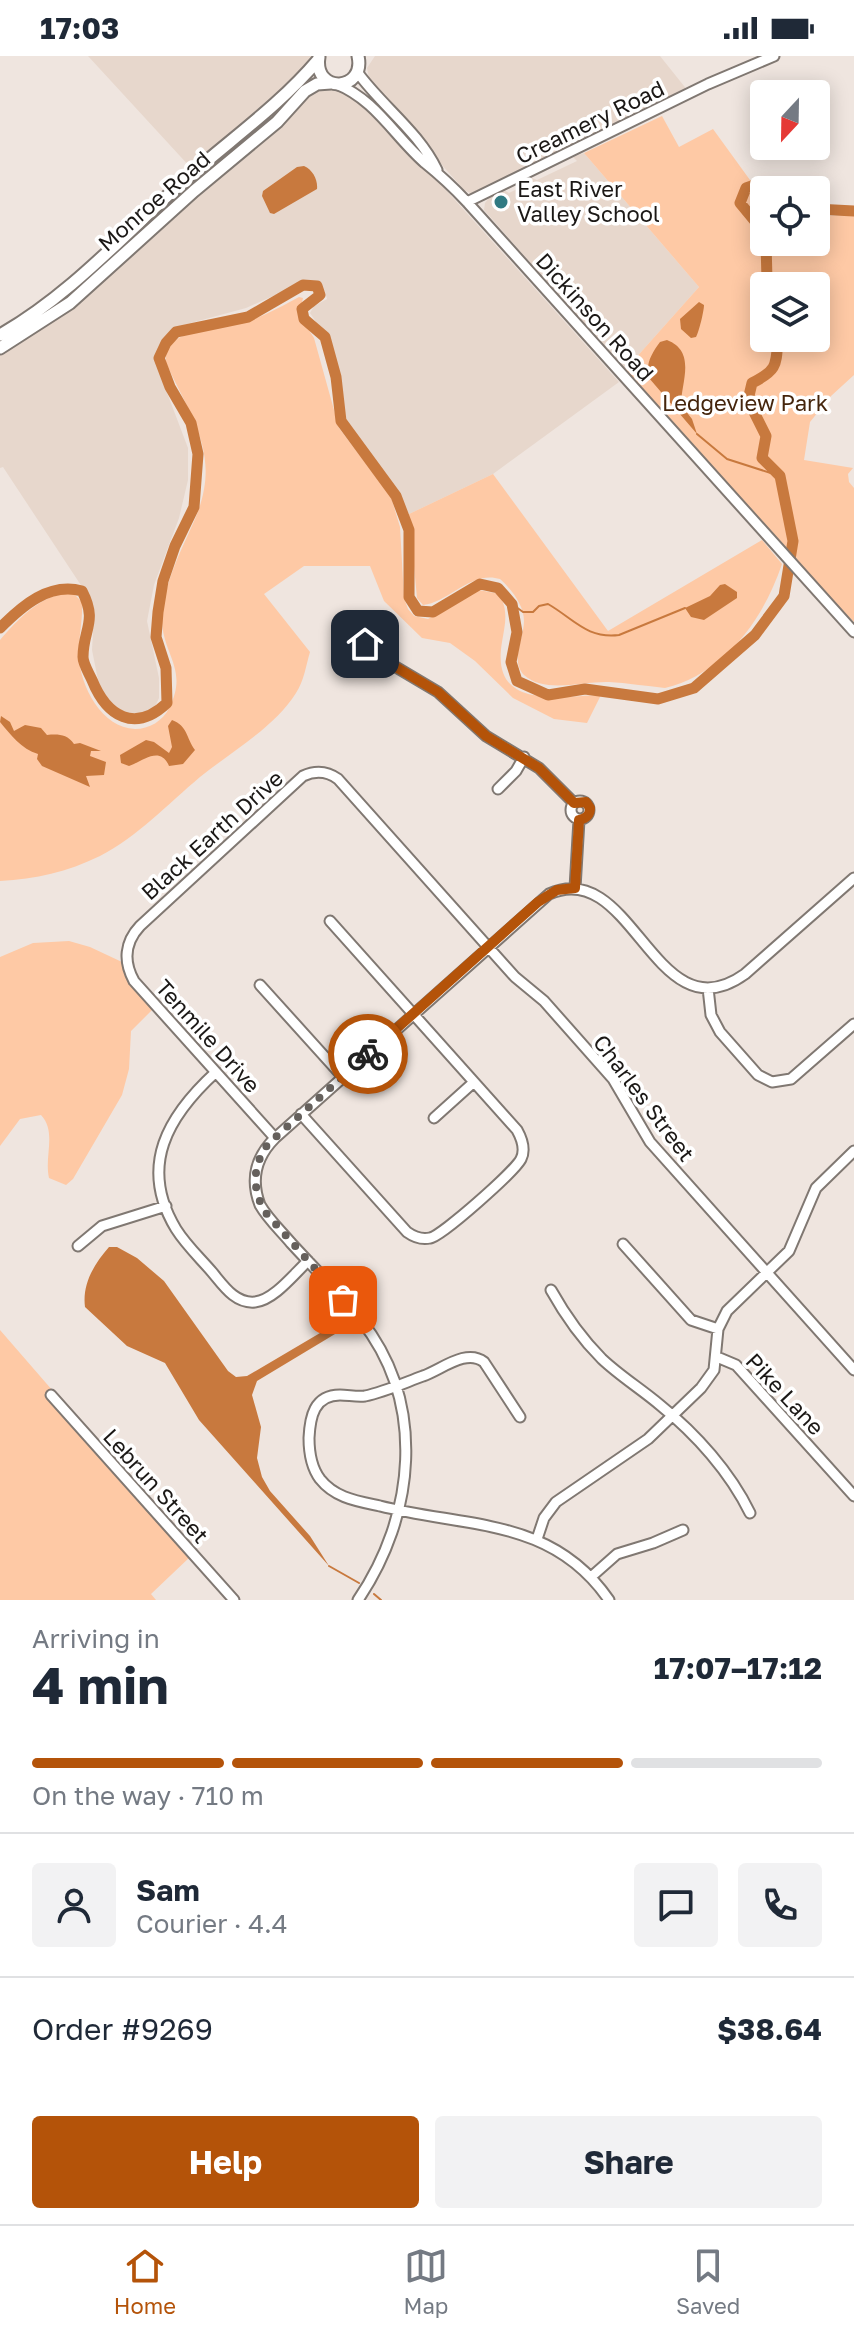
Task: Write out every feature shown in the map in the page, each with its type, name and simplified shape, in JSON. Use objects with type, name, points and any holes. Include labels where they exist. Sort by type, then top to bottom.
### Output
[{"type":"main road","points":[[319,58],[319,71],[333,83]]},
{"type":"main road","name":"Monroe Road","points":[[0,335],[63,291],[303,79],[319,58]]},
{"type":"main road","name":"Monroe Road","points":[[0,348],[70,303],[194,191],[277,122],[305,91],[317,84],[349,82],[361,62]]},
{"type":"street","name":"Creamery Road","points":[[467,202],[708,84],[774,56]]},
{"type":"street","name":"Dickinson Road","points":[[361,62],[368,89],[404,125],[437,170]]},
{"type":"street","name":"Dickinson Road","points":[[333,83],[372,107],[426,163],[437,170],[854,632]]},
{"type":"street","points":[[348,626],[384,660],[438,692],[486,736],[524,757],[574,803]]},
{"type":"street","points":[[498,789],[516,771],[524,757]]},
{"type":"street","name":"Black Earth Drive","points":[[127,952],[132,935],[140,926],[303,776],[316,772],[334,776],[370,815]]},
{"type":"street","points":[[586,802],[590,813],[585,819],[573,817],[570,810],[574,803],[586,802]]},
{"type":"street","name":"Charles Street","points":[[370,815],[521,983],[544,1001],[613,1079],[650,1142],[854,1370]]},
{"type":"street","points":[[575,888],[579,820]]},
{"type":"street","points":[[358,1600],[386,1550],[399,1511],[407,1447],[405,1420],[396,1385],[371,1334],[265,1212],[257,1197],[256,1168],[263,1151],[549,894],[575,888],[602,898],[673,975],[689,984],[708,988],[728,984],[745,974],[854,878]]},
{"type":"street","points":[[301,1114],[407,1232],[422,1239],[441,1233],[514,1168],[523,1151],[519,1133],[330,921]]},
{"type":"street","name":"Tenmile Drive","points":[[127,952],[129,971],[134,981],[275,1138]]},
{"type":"street","points":[[260,985],[343,1077]]},
{"type":"street","points":[[708,988],[711,1015],[720,1032],[758,1075],[772,1082],[791,1079],[854,1024]]},
{"type":"street","points":[[216,1072],[186,1101],[168,1132],[160,1172],[166,1206],[185,1242],[240,1300],[251,1303],[268,1298],[308,1261]]},
{"type":"street","points":[[434,1118],[474,1082]]},
{"type":"street","points":[[537,1539],[544,1518],[556,1502],[637,1447],[674,1417],[701,1388],[714,1370],[718,1329],[733,1304],[782,1260],[794,1243],[816,1188],[854,1151]]},
{"type":"street","points":[[78,1246],[102,1226],[166,1206]]},
{"type":"street","points":[[623,1244],[691,1320],[718,1329]]},
{"type":"street","points":[[551,1290],[577,1331],[603,1359],[674,1417],[725,1471],[750,1513]]},
{"type":"street","points":[[520,1417],[484,1362],[477,1357],[464,1358],[365,1396],[335,1395],[319,1403],[311,1417],[309,1448],[316,1473],[333,1491],[351,1499],[399,1511],[510,1531],[537,1539],[570,1557],[609,1600]]},
{"type":"street","name":"Pike Lane","points":[[717,1357],[736,1365],[854,1496]]},
{"type":"street","name":"Lebrun Street","points":[[51,1395],[234,1600]]},
{"type":"street","points":[[591,1577],[617,1554],[683,1530]]},
{"type":"shaded area","points":[[88,56],[313,56],[289,87],[191,168]]},
{"type":"shaded area","points":[[375,56],[660,56],[688,91],[474,195],[464,190],[370,83],[367,68]]},
{"type":"shaded area","points":[[329,87],[358,101],[409,149],[619,382],[493,474],[409,514],[387,475],[347,425],[329,341],[310,313],[314,306],[327,299],[325,291],[311,284],[300,284],[246,308],[176,327],[161,343],[155,361],[188,448],[188,480],[179,518],[154,585],[147,621],[159,678],[159,698],[153,711],[131,717],[113,706],[99,685],[92,650],[92,602],[3,467],[0,468],[0,355],[69,309],[303,98]]},
{"type":"shaded area","points":[[584,153],[699,287],[625,370],[484,210],[489,198],[504,190],[509,193],[532,178],[537,180],[577,161],[573,157]]},
{"type":"shaded area","points":[[304,166],[314,176],[317,189],[274,214],[270,213],[262,196],[263,191],[297,167]]},
{"type":"shaded area","points":[[699,302],[704,305],[702,316],[696,337],[691,338],[681,329],[680,319]]},
{"type":"shaded area","points":[[667,340],[676,345],[685,360],[681,405],[692,419],[697,434],[649,378],[652,355],[660,342]]},
{"type":"shaded area","points":[[725,584],[737,592],[737,598],[704,620],[691,617],[685,608],[710,596]]},
{"type":"shaded area","points":[[1,716],[10,722],[14,731],[25,725],[41,728],[47,735],[62,735],[74,744],[80,743],[101,751],[91,751],[90,756],[106,762],[104,775],[86,776],[90,787],[42,766],[37,759],[38,754],[12,737],[0,722]]},
{"type":"shaded area","points":[[172,720],[184,729],[195,750],[183,764],[169,766],[161,756],[156,755],[129,766],[121,763],[120,755],[146,740],[169,753],[172,747],[168,726]]},
{"type":"shaded area","points":[[109,1247],[117,1247],[137,1258],[164,1281],[228,1371],[236,1377],[247,1376],[345,1321],[345,1328],[257,1381],[252,1395],[261,1427],[257,1458],[262,1477],[270,1491],[310,1536],[329,1566],[199,1420],[165,1363],[127,1346],[85,1307],[85,1290],[90,1275]]},
{"type":"green space","name":"Ledgeview Park","points":[[662,116],[679,147],[713,129],[750,180],[750,256],[830,256],[830,216],[854,215],[854,375],[831,396],[810,422],[804,460],[853,468],[848,474],[854,488],[854,622],[786,552],[625,370],[699,287],[584,153]]},
{"type":"green space","points":[[299,297],[303,298],[299,315],[314,338],[339,428],[391,497],[400,527],[404,598],[408,609],[414,616],[428,619],[479,590],[499,594],[505,612],[501,664],[506,680],[531,695],[601,695],[587,723],[554,719],[513,698],[475,661],[450,643],[422,638],[384,601],[370,566],[304,566],[264,594],[310,652],[299,688],[276,717],[114,848],[88,862],[63,870],[0,881],[0,640],[43,601],[63,594],[74,594],[82,602],[80,668],[95,704],[123,727],[145,728],[163,717],[175,694],[176,682],[163,628],[164,603],[173,570],[201,504],[205,482],[202,443],[166,363],[167,351],[173,342],[183,336],[254,319]]},
{"type":"green space","points":[[493,474],[608,631],[762,540],[782,564],[764,605],[739,641],[706,670],[686,681],[665,688],[609,682],[542,684],[524,675],[520,669],[518,656],[523,628],[522,609],[500,579],[490,577],[470,582],[433,603],[423,605],[417,598],[409,514]]},
{"type":"green space","points":[[69,941],[122,962],[127,978],[153,1009],[131,1031],[129,1069],[122,1095],[73,1179],[66,1185],[49,1178],[48,1129],[41,1115],[20,1119],[0,1146],[0,957],[33,943]]},
{"type":"green space","points":[[0,1330],[191,1556],[151,1594],[156,1600],[0,1600]]},
{"type":"waterway","points":[[750,187],[746,188],[740,203],[750,215]]},
{"type":"waterway","points":[[830,210],[854,211]]},
{"type":"waterway","points":[[766,256],[767,272]]},
{"type":"waterway","points":[[0,628],[27,604],[47,593],[70,589],[82,591],[89,610],[83,660],[98,693],[114,711],[133,719],[155,712],[167,703],[166,668],[156,637],[158,612],[163,581],[175,546],[194,507],[198,454],[191,423],[170,387],[159,358],[176,332],[248,317],[303,285],[317,286],[320,295],[302,309],[304,319],[325,337],[336,377],[341,421],[396,496],[409,530],[409,597],[418,611],[433,612],[480,584],[498,588],[512,604],[517,632],[511,662],[517,681],[548,695],[585,689],[658,699],[694,688],[755,635],[784,596],[793,541],[780,476],[762,458],[766,436],[748,400],[752,383],[771,370],[777,352]]},
{"type":"waterway","points":[[697,434],[727,459],[780,476]]},
{"type":"waterway","points":[[512,604],[523,612],[533,612],[539,606],[548,604],[581,627],[608,635],[619,635],[685,608]]},
{"type":"waterway","points":[[329,1566],[359,1583]]},
{"type":"waterway","points":[[374,1594],[381,1600]]},
{"type":"way so far","points":[[343,1300],[265,1212],[255,1188],[256,1168],[268,1144],[368,1054]]},
{"type":"place","name":"East River Valley School","points":[[501,202]]},
{"type":"route","points":[[365,644],[384,660],[438,692],[486,736],[539,768],[574,803],[586,802],[590,808],[585,819],[579,820],[575,888],[557,890],[538,902],[368,1054]]}]
